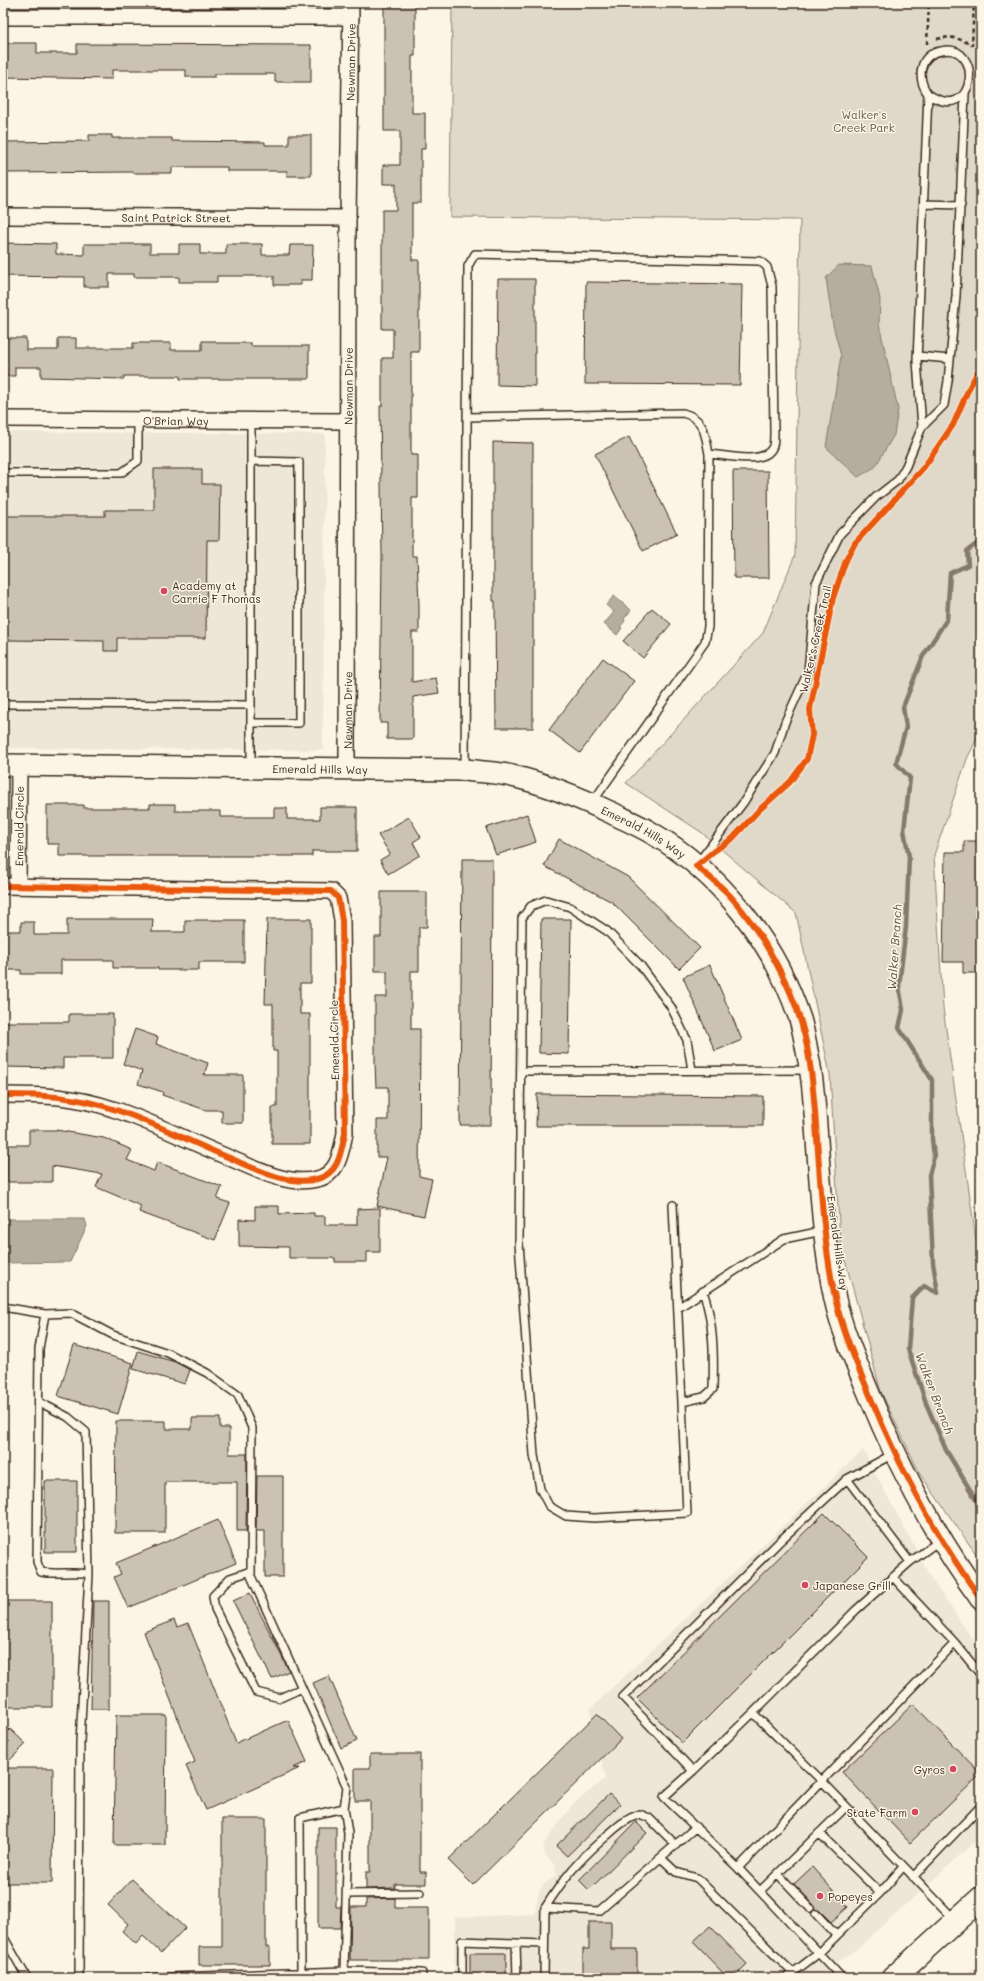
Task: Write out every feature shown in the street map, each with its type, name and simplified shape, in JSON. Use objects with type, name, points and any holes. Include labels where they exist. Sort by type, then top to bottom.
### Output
[{"type":"main road","points":[[893,1978],[981,1898]]},
{"type":"street","points":[[3,17],[351,10]]},
{"type":"street","name":"Newman Drive","points":[[348,769],[348,218],[351,10]]},
{"type":"street","name":"Saint Patrick Street","points":[[3,216],[348,218]]},
{"type":"street","name":"O'Brian Way","points":[[3,419],[348,421]]},
{"type":"street","name":"Emerald Hills Way","points":[[11,766],[465,770],[510,775],[548,785],[591,803],[650,832],[677,850],[696,866],[732,899],[773,958],[792,996],[801,1022],[811,1070],[824,1231],[836,1300],[847,1342],[882,1426],[910,1483],[964,1577],[981,1600]]},
{"type":"street","name":"Emerald Circle","points":[[11,766],[18,886]]},
{"type":"street","name":"Emerald Circle","points":[[3,886],[331,892],[338,898],[342,920],[345,1133],[340,1161],[331,1172],[318,1179],[294,1180],[264,1172],[114,1109],[72,1098],[3,1095]]},
{"type":"lane","points":[[946,50],[956,52],[965,57],[971,66],[972,81],[965,94],[957,100],[947,102],[936,100],[928,94],[922,86],[920,76],[922,66],[928,58],[936,52],[946,50]]},
{"type":"lane","points":[[922,427],[917,356],[928,94]]},
{"type":"lane","points":[[696,866],[743,803],[775,753],[784,722],[808,672],[816,583],[840,534],[876,497],[898,480],[906,466],[922,427],[944,405],[950,359],[961,205],[965,94]]},
{"type":"lane","points":[[924,204],[961,205]]},
{"type":"lane","points":[[465,770],[468,266],[474,254],[760,261],[767,267],[772,286],[773,446],[767,455],[757,458],[709,454]]},
{"type":"lane","points":[[917,356],[950,359]]},
{"type":"lane","points":[[467,417],[683,413],[692,415],[697,419],[703,429],[709,454],[708,627],[704,642],[591,803]]},
{"type":"lane","points":[[3,472],[121,473],[138,461],[138,420]]},
{"type":"lane","points":[[251,420],[251,768]]},
{"type":"lane","points":[[251,461],[299,462],[300,597],[299,724],[251,723]]},
{"type":"lane","points":[[3,704],[251,705]]},
{"type":"lane","points":[[673,1205],[687,1513],[594,1518],[566,1516],[549,1506],[540,1489],[534,1455],[519,1243],[522,1071],[522,918],[531,906],[546,900],[570,907],[606,931],[641,966],[670,1007],[687,1040],[692,1070]]},
{"type":"lane","points":[[522,1071],[811,1070]]},
{"type":"lane","points":[[678,1308],[784,1239],[824,1231]]},
{"type":"lane","points":[[682,1402],[704,1397],[713,1389],[714,1368],[710,1310],[703,1291]]},
{"type":"lane","points":[[3,1308],[46,1314],[71,1313],[113,1334],[168,1353],[207,1373],[238,1395],[252,1428],[251,1576],[347,1787],[344,1808],[348,1833],[344,1971]]},
{"type":"lane","points":[[46,1314],[39,1349],[37,1562],[41,1572],[54,1574],[76,1572],[89,1574]]},
{"type":"lane","points":[[38,1402],[68,1417],[86,1432],[89,1574],[80,1742],[79,1978]]},
{"type":"lane","points":[[693,1771],[623,1697],[782,1539],[847,1479],[895,1453]]},
{"type":"lane","points":[[847,1479],[910,1562]]},
{"type":"lane","points":[[842,1978],[738,1868],[664,1797],[753,1713],[856,1610],[910,1562],[943,1539]]},
{"type":"lane","points":[[251,1571],[230,1578],[213,1596],[215,1609],[256,1692],[280,1698],[302,1688]]},
{"type":"lane","points":[[893,1577],[955,1643],[981,1675]]},
{"type":"lane","points":[[738,1868],[955,1643]]},
{"type":"lane","points":[[753,1713],[822,1781],[956,1921]]},
{"type":"lane","points":[[913,1877],[981,1806]]},
{"type":"lane","points":[[760,1891],[846,1807]]},
{"type":"lane","points":[[300,1976],[300,1818],[344,1808]]},
{"type":"lane","points":[[544,1978],[545,1908],[560,1883],[577,1863],[625,1819],[640,1814],[649,1818],[676,1845]]},
{"type":"lane","points":[[545,1908],[599,1911],[696,1827]]},
{"type":"lane","points":[[819,1832],[880,1893]]},
{"type":"lane","points":[[661,1858],[676,1872],[697,1878],[793,1973]]},
{"type":"lane","points":[[786,1978],[819,1953],[880,1893],[903,1867]]},
{"type":"lane","points":[[778,1874],[810,1908]]},
{"type":"lane","points":[[347,1894],[420,1893]]},
{"type":"lane","points":[[816,1914],[836,1935]]},
{"type":"lane","points":[[3,1936],[27,1978]]},
{"type":"lane","points":[[462,1978],[462,1941],[544,1944]]},
{"type":"lane","points":[[516,1943],[517,1978]]},
{"type":"lane","points":[[143,1978],[300,1976],[344,1971],[422,1973]]},
{"type":"path","points":[[929,3],[926,44],[948,37],[957,38],[972,45],[974,3]]},
{"type":"shaded area","points":[[839,265],[872,266],[880,299],[879,324],[898,409],[894,435],[875,467],[858,477],[826,447],[841,356],[833,325],[826,278]]},
{"type":"shaded area","name":"Academy at Carrie F Thomas","points":[[3,432],[325,434],[323,750],[3,748]]},
{"type":"shaded area","points":[[614,596],[631,610],[624,619],[625,621],[620,627],[622,628],[617,635],[604,624],[614,612],[606,605]]},
{"type":"shaded area","points":[[3,1219],[85,1219],[87,1226],[70,1262],[3,1263]]},
{"type":"shaded area","points":[[863,1450],[932,1580],[981,1651],[981,1836],[859,1947],[816,1978],[454,1978],[455,1917],[535,1914],[538,1894],[543,1885],[556,1875],[555,1865],[545,1855],[543,1845],[572,1805],[606,1778],[590,1709]]},
{"type":"shaded area","points":[[981,1962],[981,1978],[961,1978],[979,1964]]},
{"type":"green space","name":"Walker's Creek Park","points":[[452,3],[981,3],[981,730],[967,759],[934,855],[943,1008],[981,1275],[981,1561],[920,1474],[881,1392],[840,1241],[830,1074],[796,913],[701,832],[626,783],[763,633],[795,555],[800,220],[450,217]]},
{"type":"building","points":[[384,3],[415,3],[415,56],[412,56],[412,113],[425,113],[425,149],[421,149],[421,203],[412,203],[412,260],[419,260],[419,352],[411,352],[411,455],[418,455],[418,498],[412,498],[412,556],[417,556],[419,632],[412,632],[412,682],[436,678],[439,693],[413,697],[413,739],[387,739],[387,723],[380,723],[382,556],[380,406],[382,406],[382,358],[393,358],[393,329],[382,329],[382,210],[396,210],[396,184],[383,184],[383,165],[400,165],[400,131],[384,131]]},
{"type":"building","points":[[3,43],[37,43],[37,53],[77,53],[77,44],[311,45],[311,82],[275,82],[275,74],[215,74],[215,77],[186,77],[186,70],[112,70],[112,79],[3,77]]},
{"type":"building","points":[[89,135],[112,135],[112,138],[172,138],[172,141],[265,142],[265,145],[289,145],[289,135],[311,135],[311,176],[287,176],[287,171],[227,171],[227,167],[172,167],[172,173],[3,173],[3,142],[89,141]]},
{"type":"building","points":[[3,243],[56,244],[56,254],[84,255],[84,244],[150,244],[150,253],[179,253],[179,244],[200,244],[200,254],[226,254],[226,244],[262,244],[262,255],[289,255],[290,245],[313,245],[312,280],[301,280],[301,285],[274,285],[274,276],[217,276],[217,282],[179,282],[179,277],[134,277],[134,274],[109,274],[109,287],[84,287],[84,277],[3,276]]},
{"type":"building","points":[[498,279],[535,279],[535,386],[497,385]]},
{"type":"building","points":[[586,282],[742,284],[740,385],[585,384]]},
{"type":"building","points":[[3,338],[26,338],[26,350],[58,350],[58,338],[76,338],[76,348],[133,348],[133,343],[171,343],[171,350],[202,350],[202,341],[216,341],[216,343],[251,343],[251,346],[309,346],[309,379],[180,379],[180,376],[124,376],[124,379],[41,377],[41,367],[15,367],[15,376],[3,376]]},
{"type":"building","points":[[629,437],[677,534],[643,551],[595,454]]},
{"type":"building","points":[[493,442],[533,443],[533,728],[496,728],[495,601],[493,601]]},
{"type":"building","points":[[154,469],[202,469],[202,484],[220,484],[219,540],[207,540],[206,638],[117,638],[117,651],[104,651],[104,641],[3,640],[3,516],[105,516],[105,510],[154,510]]},
{"type":"building","points":[[733,471],[768,471],[769,578],[734,578]]},
{"type":"building","points":[[652,608],[671,624],[643,658],[623,641]]},
{"type":"building","points":[[603,658],[634,681],[580,753],[549,730]]},
{"type":"building","points":[[150,804],[175,804],[175,811],[220,811],[220,817],[274,817],[274,808],[287,808],[287,819],[320,819],[320,807],[357,807],[357,851],[312,851],[312,856],[59,856],[59,844],[47,844],[47,805],[84,805],[84,808],[150,808]]},
{"type":"building","points":[[527,814],[536,842],[496,855],[486,828]]},
{"type":"building","points":[[409,817],[421,837],[413,842],[420,855],[388,874],[380,860],[390,854],[378,835]]},
{"type":"building","points":[[559,839],[628,877],[700,948],[679,969],[612,902],[544,866]]},
{"type":"building","points":[[964,841],[981,841],[981,973],[963,973],[963,962],[943,962],[945,852],[964,852]]},
{"type":"building","points":[[462,859],[492,859],[491,1125],[460,1125]]},
{"type":"building","points":[[381,892],[427,892],[427,927],[419,927],[419,971],[411,971],[411,1029],[420,1029],[419,1176],[432,1179],[424,1216],[377,1206],[387,1157],[377,1157],[377,1120],[388,1120],[388,1087],[376,1087],[375,1064],[375,997],[387,997],[387,971],[375,971],[375,937],[381,937]]},
{"type":"building","points":[[67,919],[153,919],[152,932],[185,932],[185,920],[244,920],[244,962],[199,962],[199,970],[158,970],[158,968],[113,968],[113,960],[61,960],[61,974],[21,974],[21,970],[3,970],[3,931],[21,931],[21,922],[34,922],[34,935],[67,935]]},
{"type":"building","points":[[267,919],[311,919],[311,983],[300,983],[300,1014],[310,1014],[310,1144],[272,1144],[272,1107],[277,1107],[277,1051],[273,1051],[273,1004],[265,1004]]},
{"type":"building","points":[[541,919],[571,919],[569,1054],[539,1053]]},
{"type":"building","points":[[710,965],[742,1040],[715,1051],[683,977]]},
{"type":"building","points":[[69,1014],[113,1014],[113,1058],[63,1058],[63,1068],[3,1067],[3,1022],[69,1022]]},
{"type":"building","points":[[135,1029],[158,1037],[156,1044],[208,1063],[204,1075],[243,1075],[243,1123],[222,1123],[222,1110],[206,1110],[162,1095],[163,1092],[138,1084],[142,1071],[123,1064]]},
{"type":"building","points":[[537,1094],[763,1096],[763,1126],[536,1126]]},
{"type":"building","points":[[29,1130],[56,1130],[104,1138],[132,1150],[127,1160],[154,1171],[157,1162],[222,1187],[217,1199],[230,1203],[215,1240],[139,1212],[141,1206],[96,1187],[102,1174],[52,1166],[52,1182],[7,1182],[7,1145],[29,1145]]},
{"type":"building","points":[[255,1206],[279,1206],[279,1214],[314,1213],[314,1216],[325,1216],[325,1225],[357,1225],[357,1209],[380,1208],[380,1252],[367,1252],[367,1262],[335,1262],[335,1258],[289,1258],[289,1247],[239,1246],[239,1219],[255,1220]]},
{"type":"building","points":[[74,1345],[133,1363],[118,1414],[58,1396]]},
{"type":"building","points":[[138,1351],[175,1362],[190,1370],[185,1384],[133,1369]]},
{"type":"building","points":[[192,1418],[220,1418],[220,1428],[229,1428],[229,1454],[247,1454],[246,1531],[237,1531],[237,1482],[165,1482],[165,1533],[115,1533],[116,1421],[166,1421],[166,1429],[192,1429]]},
{"type":"building","points":[[257,1476],[283,1476],[283,1577],[265,1577],[265,1531],[256,1531]]},
{"type":"building","points":[[45,1481],[77,1481],[77,1552],[45,1552]]},
{"type":"building","points":[[824,1513],[868,1557],[682,1743],[637,1698]]},
{"type":"building","points":[[218,1520],[236,1563],[128,1608],[114,1577],[121,1574],[116,1563]]},
{"type":"building","points":[[250,1593],[289,1671],[272,1679],[233,1601]]},
{"type":"building","points":[[3,1601],[52,1601],[52,1707],[3,1707]]},
{"type":"building","points":[[93,1601],[109,1601],[109,1709],[91,1709]]},
{"type":"building","points":[[174,1620],[177,1627],[188,1623],[236,1743],[288,1720],[307,1762],[293,1768],[300,1768],[206,1810],[186,1766],[195,1762],[144,1632]]},
{"type":"building","points":[[329,1676],[357,1741],[341,1748],[313,1683]]},
{"type":"building","points":[[913,1704],[981,1774],[910,1843],[842,1772]]},
{"type":"building","points":[[597,1714],[621,1739],[473,1885],[448,1860]]},
{"type":"building","points":[[116,1715],[166,1715],[165,1845],[114,1845]]},
{"type":"building","points":[[10,1729],[26,1744],[4,1766],[3,1736]]},
{"type":"building","points":[[370,1754],[420,1754],[420,1872],[426,1872],[426,1884],[395,1884],[395,1888],[366,1889],[366,1872],[370,1872],[370,1801],[355,1801],[355,1768],[370,1768]]},
{"type":"building","points":[[4,1768],[53,1768],[52,1883],[3,1883]]},
{"type":"building","points":[[609,1794],[620,1804],[567,1856],[556,1846]]},
{"type":"building","points":[[222,1819],[266,1819],[266,1947],[270,1947],[270,1965],[199,1965],[199,1947],[222,1947]]},
{"type":"building","points":[[636,1822],[647,1833],[589,1890],[579,1880]]},
{"type":"building","points":[[318,1827],[336,1827],[336,1907],[341,1907],[340,1928],[318,1928]]},
{"type":"building","name":"Popeyes","points":[[812,1867],[848,1907],[831,1922],[820,1911],[815,1909],[814,1905],[794,1884]]},
{"type":"building","points":[[132,1879],[185,1928],[161,1953],[143,1936],[136,1944],[122,1931],[128,1924],[108,1905]]},
{"type":"building","points":[[395,1898],[395,1908],[429,1908],[429,1960],[350,1960],[351,1907],[366,1907],[366,1899]]},
{"type":"building","points":[[589,1922],[611,1922],[611,1949],[637,1949],[637,1978],[583,1978],[583,1949],[589,1949]]},
{"type":"building","points":[[710,1926],[747,1964],[733,1978],[728,1978],[693,1942]]},
{"type":"building","points":[[470,1953],[506,1953],[506,1978],[470,1978]]},
{"type":"waterway","name":"Walker Branch","points":[[981,536],[979,542],[967,551],[968,565],[950,573],[947,619],[923,656],[903,707],[906,727],[896,763],[910,778],[904,830],[909,857],[906,927],[899,986],[903,1010],[899,1028],[932,1080],[932,1139],[934,1157],[929,1175],[933,1263],[938,1293],[924,1286],[912,1298],[908,1349],[926,1403],[946,1450],[981,1508]]},
{"type":"cycle path","name":"Walker's Creek Trail","points":[[981,366],[969,388],[953,425],[924,467],[855,543],[846,560],[833,598],[810,709],[812,735],[807,759],[790,782],[759,810],[732,839],[714,851],[696,866],[715,881],[743,911],[763,940],[781,973],[796,1006],[808,1050],[814,1094],[826,1238],[831,1278],[841,1321],[878,1414],[903,1469],[947,1549],[981,1599]]},
{"type":"cycle path","points":[[3,886],[331,891],[338,898],[342,920],[345,1133],[338,1161],[330,1172],[317,1179],[306,1181],[294,1180],[270,1175],[141,1119],[99,1105],[59,1097],[3,1095]]},
{"type":"place","name":"Academy at Carrie F Thomas","points":[[164,591]]},
{"type":"place","name":"Japanese Grill","points":[[805,1585]]},
{"type":"place","name":"Gyros","points":[[953,1769]]},
{"type":"place","name":"State Farm","points":[[915,1812]]},
{"type":"place","name":"Popeyes","points":[[820,1896]]}]
